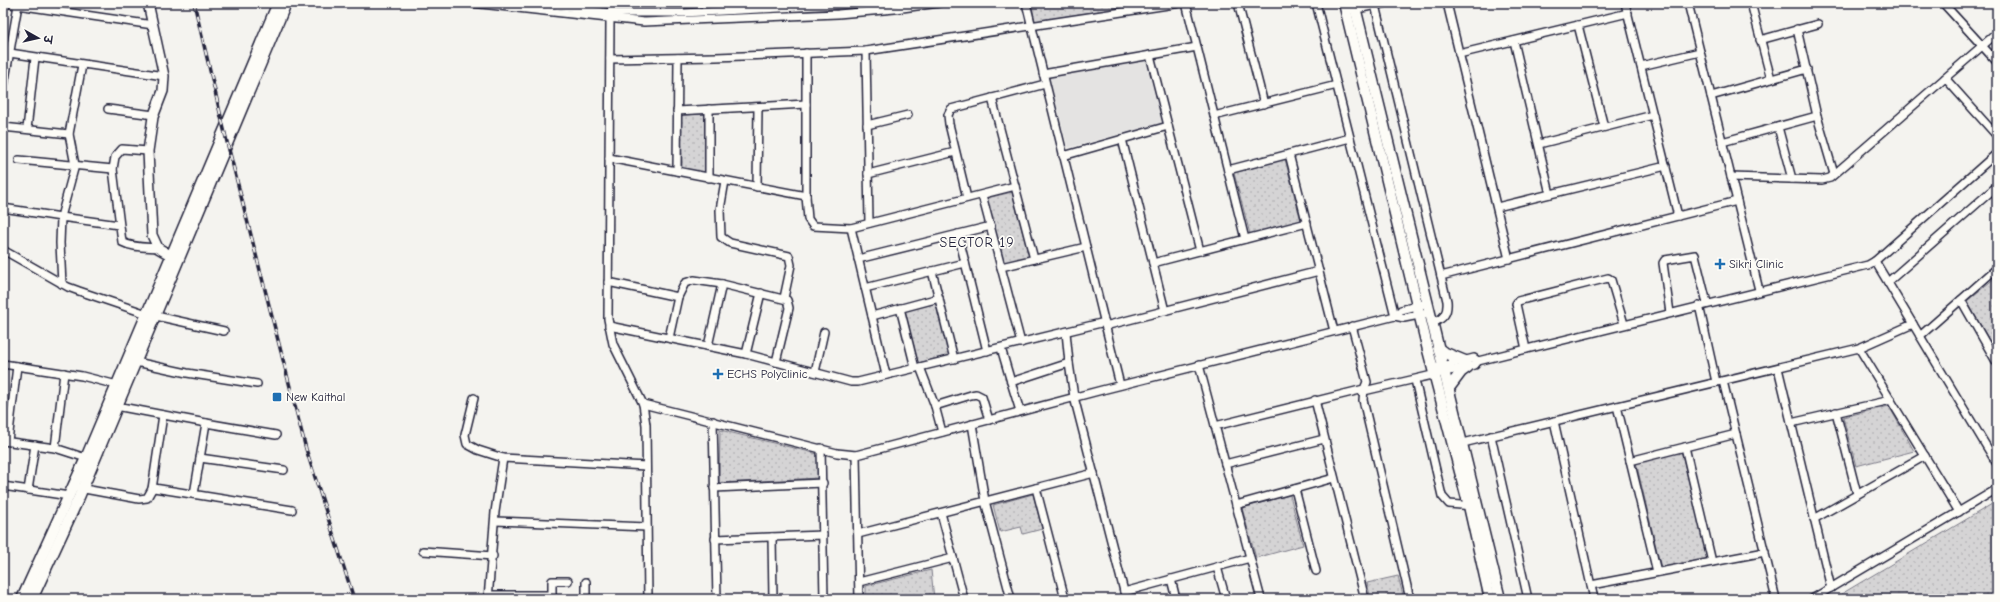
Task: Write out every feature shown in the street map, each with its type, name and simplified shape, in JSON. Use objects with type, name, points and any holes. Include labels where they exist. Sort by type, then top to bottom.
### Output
[{"type":"main road","points":[[176,258],[278,3]]},
{"type":"main road","points":[[32,599],[86,458],[120,386],[286,3]]},
{"type":"main road","points":[[1350,6],[1426,312],[1439,371],[1500,599]]},
{"type":"main road","points":[[1426,312],[1438,348],[1439,371],[1449,388],[1463,443],[1490,599]]},
{"type":"main road","points":[[22,599],[116,406],[120,386],[136,362],[151,315]]},
{"type":"main road","points":[[1438,348],[1467,364],[1449,388]]},
{"type":"street","points":[[4,3],[154,25]]},
{"type":"street","points":[[56,11],[58,3]]},
{"type":"street","points":[[148,3],[164,76],[163,91],[154,115],[148,151],[152,235],[158,248]]},
{"type":"street","points":[[471,3],[497,4],[676,22],[838,14],[895,9],[938,3]]},
{"type":"street","points":[[540,3],[611,16],[740,7],[874,3]]},
{"type":"street","points":[[613,3],[611,16],[610,59],[609,326],[613,344],[643,404],[646,466],[648,599]]},
{"type":"street","points":[[1026,3],[1120,385]]},
{"type":"street","points":[[610,59],[678,58],[866,50],[1181,3]]},
{"type":"street","points":[[1186,3],[1245,239]]},
{"type":"street","points":[[1238,3],[1264,104]]},
{"type":"street","points":[[1316,3],[1395,316]]},
{"type":"street","points":[[1350,6],[1386,3]]},
{"type":"street","points":[[1447,3],[1509,258]]},
{"type":"street","points":[[1626,3],[1678,216]]},
{"type":"street","points":[[1697,3],[1688,4],[1759,290]]},
{"type":"street","points":[[1751,3],[1771,79]]},
{"type":"street","points":[[1943,3],[1997,62]]},
{"type":"street","points":[[838,4],[838,14]]},
{"type":"street","points":[[3,91],[6,53],[18,5]]},
{"type":"street","points":[[643,404],[821,448],[856,455],[1120,385],[1352,326],[1395,316],[1404,318],[1426,312],[1444,316],[1448,308],[1441,276],[1375,5]]},
{"type":"street","points":[[1459,54],[1628,13]]},
{"type":"street","points":[[1760,40],[1818,24]]},
{"type":"street","points":[[1578,25],[1604,127]]},
{"type":"street","points":[[1797,30],[1834,174]]},
{"type":"street","points":[[1731,176],[1827,179],[1997,33]]},
{"type":"street","points":[[1514,40],[1550,194]]},
{"type":"street","points":[[1043,74],[1197,47]]},
{"type":"street","points":[[866,50],[869,223]]},
{"type":"street","points":[[1641,66],[1700,52]]},
{"type":"street","points":[[6,53],[164,76]]},
{"type":"street","points":[[806,53],[806,196],[808,219],[813,226],[851,228],[1015,186]]},
{"type":"street","points":[[1150,55],[1200,251]]},
{"type":"street","points":[[27,129],[35,58]]},
{"type":"street","points":[[677,171],[678,58]]},
{"type":"street","points":[[62,284],[60,243],[61,217],[75,165],[69,134],[82,64]]},
{"type":"street","points":[[1711,96],[1807,70]]},
{"type":"street","points":[[1945,78],[1997,136]]},
{"type":"street","points":[[967,198],[948,115],[951,109],[1045,84]]},
{"type":"street","points":[[1214,116],[1336,85]]},
{"type":"street","points":[[992,98],[1034,259]]},
{"type":"street","points":[[677,111],[806,104]]},
{"type":"street","points":[[757,187],[758,107]]},
{"type":"street","points":[[108,109],[154,115]]},
{"type":"street","points":[[709,110],[709,178]]},
{"type":"street","points":[[867,125],[908,115]]},
{"type":"street","points":[[1539,144],[1653,115]]},
{"type":"street","points":[[1722,142],[1818,116]]},
{"type":"street","points":[[3,126],[69,134]]},
{"type":"street","points":[[1063,156],[1168,126]]},
{"type":"street","points":[[1778,127],[1792,179]]},
{"type":"street","points":[[1228,170],[1350,138]]},
{"type":"street","points":[[1122,139],[1165,311]]},
{"type":"street","points":[[148,151],[122,149],[115,157],[112,169],[122,242],[127,245],[158,248],[176,258]]},
{"type":"street","points":[[868,174],[956,152]]},
{"type":"street","points":[[1215,426],[1315,400],[1415,380],[1439,371],[1467,364],[1474,358],[1478,361],[1759,290],[1861,268],[1876,261],[1997,153]]},
{"type":"street","points":[[1289,154],[1334,331]]},
{"type":"street","points":[[609,158],[806,196]]},
{"type":"street","points":[[19,160],[112,169]]},
{"type":"street","points":[[1497,207],[1666,166]]},
{"type":"street","points":[[725,181],[720,210],[721,238],[730,243],[789,256],[790,265],[784,298]]},
{"type":"street","points":[[1888,282],[1997,186]]},
{"type":"street","points":[[982,195],[1022,343]]},
{"type":"street","points":[[1441,276],[1737,201]]},
{"type":"street","points":[[3,208],[120,225]]},
{"type":"street","points":[[1153,263],[1307,223]]},
{"type":"street","points":[[858,259],[991,226]]},
{"type":"street","points":[[851,228],[886,375]]},
{"type":"street","points":[[958,234],[986,351]]},
{"type":"street","points":[[1001,267],[1086,247]]},
{"type":"street","points":[[3,250],[62,284],[151,315],[224,331]]},
{"type":"street","points":[[1670,313],[1663,263],[1665,260],[1695,255],[1707,303]]},
{"type":"street","points":[[1876,261],[1997,464]]},
{"type":"street","points":[[865,288],[965,263]]},
{"type":"street","points":[[1920,336],[1997,269]]},
{"type":"street","points":[[932,271],[954,359]]},
{"type":"street","points":[[609,326],[746,354],[851,382],[868,380],[1066,332],[1165,311],[1319,271]]},
{"type":"street","points":[[1526,349],[1516,304],[1518,300],[1608,278],[1611,280],[1624,324]]},
{"type":"street","points":[[669,338],[678,297],[685,282],[689,280],[722,284],[784,298],[787,300],[789,308],[776,362]]},
{"type":"street","points":[[608,282],[678,297]]},
{"type":"street","points":[[708,346],[722,284]]},
{"type":"street","points":[[746,354],[761,293]]},
{"type":"street","points":[[872,316],[939,298]]},
{"type":"street","points":[[1961,300],[1997,363]]},
{"type":"street","points":[[1699,305],[1736,434],[1776,599]]},
{"type":"street","points":[[900,308],[918,367],[935,406],[942,432]]},
{"type":"street","points":[[1463,443],[1859,348],[1913,324]]},
{"type":"street","points":[[1352,326],[1367,383],[1364,390],[1363,400],[1410,599]]},
{"type":"street","points":[[815,372],[824,332]]},
{"type":"street","points":[[1066,332],[1074,397],[1125,595],[1171,579],[1250,558]]},
{"type":"street","points":[[1001,348],[1020,412]]},
{"type":"street","points":[[1859,348],[1959,512]]},
{"type":"street","points":[[136,362],[187,373],[257,384]]},
{"type":"street","points":[[1011,382],[1069,363]]},
{"type":"street","points":[[3,364],[64,373],[120,386]]},
{"type":"street","points":[[1199,365],[1261,599]]},
{"type":"street","points":[[17,366],[6,441],[55,448],[86,458]]},
{"type":"street","points":[[1778,368],[1831,588]]},
{"type":"street","points":[[55,448],[64,373]]},
{"type":"street","points":[[1415,380],[1442,496],[1449,504],[1474,506]]},
{"type":"street","points":[[935,406],[971,395],[980,396],[989,420]]},
{"type":"street","points":[[474,398],[465,435],[467,444],[478,450],[503,458],[646,466]]},
{"type":"street","points":[[1315,400],[1365,599]]},
{"type":"street","points":[[1791,423],[1891,400]]},
{"type":"street","points":[[116,406],[276,435]]},
{"type":"street","points":[[1617,406],[1657,572]]},
{"type":"street","points":[[1836,412],[1857,494]]},
{"type":"street","points":[[3,486],[28,490],[75,490],[139,499],[147,498],[152,489],[163,415]]},
{"type":"street","points":[[713,421],[717,599]]},
{"type":"street","points":[[1554,421],[1594,599]]},
{"type":"street","points":[[194,494],[206,423]]},
{"type":"street","points":[[972,424],[985,501],[1011,599]]},
{"type":"street","points":[[1630,461],[1736,434]]},
{"type":"street","points":[[1491,436],[1528,599]]},
{"type":"street","points":[[1225,464],[1324,439]]},
{"type":"street","points":[[28,490],[35,445]]},
{"type":"street","points":[[1685,447],[1712,562]]},
{"type":"street","points":[[821,448],[823,483],[824,599]]},
{"type":"street","points":[[856,455],[859,599]]},
{"type":"street","points":[[1814,519],[1925,456]]},
{"type":"street","points":[[200,458],[284,470]]},
{"type":"street","points":[[503,458],[495,520],[489,597],[552,597],[552,581],[568,581]]},
{"type":"street","points":[[858,534],[1094,473]]},
{"type":"street","points":[[1236,505],[1334,478]]},
{"type":"street","points":[[714,488],[823,483]]},
{"type":"street","points":[[1036,488],[1065,599]]},
{"type":"street","points":[[152,489],[194,494],[292,510]]},
{"type":"street","points":[[1295,489],[1316,570]]},
{"type":"street","points":[[1812,599],[1997,489]]},
{"type":"street","points":[[941,512],[964,599]]},
{"type":"street","points":[[495,520],[647,527]]},
{"type":"street","points":[[716,539],[824,536]]},
{"type":"street","points":[[772,537],[773,599]]},
{"type":"street","points":[[422,551],[492,556]]},
{"type":"street","points":[[1591,585],[1765,552]]},
{"type":"street","points":[[859,582],[953,558]]},
{"type":"street","points":[[1217,567],[1226,599]]},
{"type":"street","points":[[1171,579],[1176,599]]},
{"type":"street","points":[[586,582],[586,599]]},
{"type":"shaded area","points":[[1031,3],[1153,3],[1035,21]]},
{"type":"shaded area","points":[[1146,61],[1162,123],[1068,148],[1049,78]]},
{"type":"shaded area","points":[[706,114],[707,174],[682,169],[681,115]]},
{"type":"shaded area","points":[[1285,159],[1301,221],[1250,234],[1234,173]]},
{"type":"shaded area","points":[[1012,192],[1029,257],[1004,263],[987,198]]},
{"type":"shaded area","points":[[1996,277],[1997,279],[1997,354],[1967,301]]},
{"type":"shaded area","points":[[937,303],[950,355],[918,363],[905,311]]},
{"type":"shaded area","points":[[1889,406],[1914,451],[1856,466],[1843,417]]},
{"type":"shaded area","points":[[720,430],[818,454],[819,478],[719,483]]},
{"type":"shaded area","points":[[1681,450],[1708,559],[1661,568],[1636,462]]},
{"type":"shaded area","points":[[1033,494],[1042,529],[1023,534],[1021,527],[1000,532],[993,505]]},
{"type":"shaded area","points":[[1290,495],[1303,545],[1256,558],[1242,508]]},
{"type":"shaded area","points":[[1997,501],[1997,599],[1833,599]]},
{"type":"shaded area","points":[[931,570],[934,599],[866,599],[866,586]]},
{"type":"shaded area","points":[[1398,576],[1404,599],[1371,599],[1367,583]]},
{"type":"railway","points":[[194,3],[227,142],[306,449],[354,599]]},
{"type":"place","name":"Sikri Clinic","points":[[1720,264]]},
{"type":"place","name":"ECHS Polyclinic","points":[[718,374]]},
{"type":"place","name":"New Kaithal","points":[[277,397]]},
{"type":"district","name":"SECTOR 19","points":[[977,242]]}]
